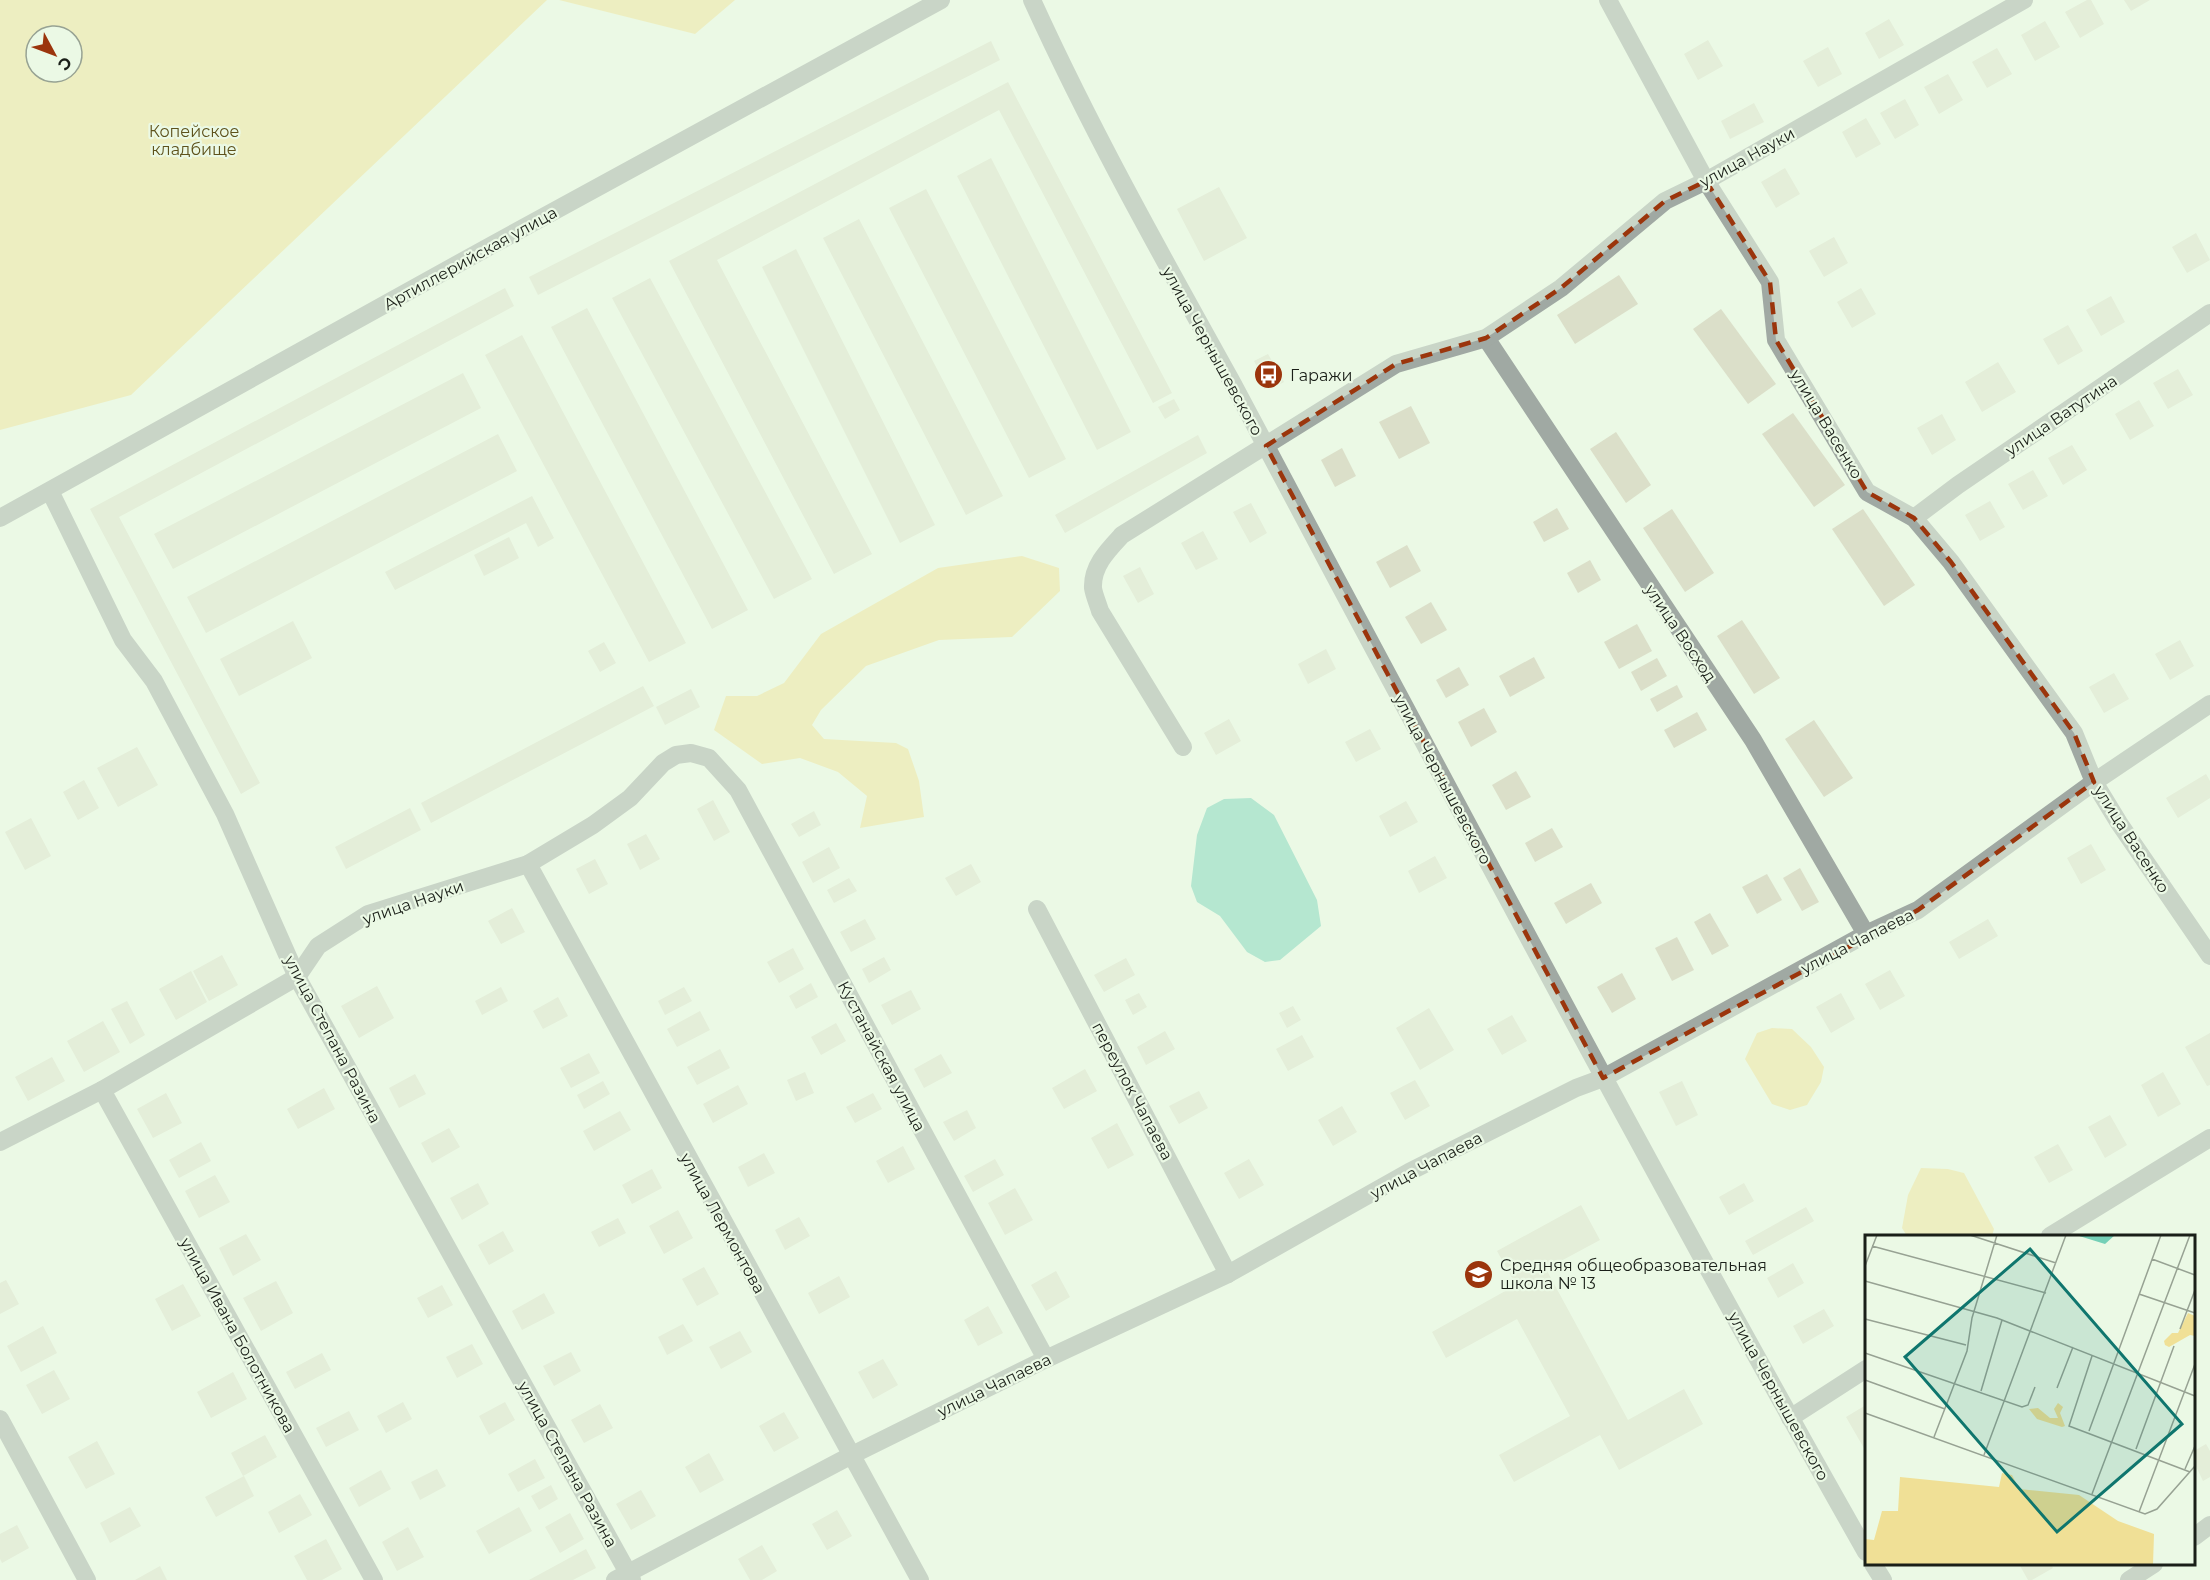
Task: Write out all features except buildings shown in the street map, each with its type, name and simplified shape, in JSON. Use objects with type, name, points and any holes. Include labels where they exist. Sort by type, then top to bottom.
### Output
[{"type":"street","name":"Артиллерийская улица","points":[[0,519],[481,251],[941,0]]},
{"type":"street","name":"улица Чернышевского","points":[[1032,0],[1054,50],[1122,184],[1266,446],[1603,1078],[1865,1550]]},
{"type":"street","name":"улица Васенко","points":[[1608,0],[1706,181],[1770,282],[1776,340],[1867,492],[1914,518],[1951,562],[2074,733],[2094,782],[2119,823],[2210,956]]},
{"type":"street","name":"улица Науки","points":[[1183,747],[1101,611],[1093,588],[1096,566],[1122,535],[1396,364],[1486,338],[1561,288],[1665,201],[1706,181],[2024,0]]},
{"type":"street","name":"улица Ватутина","points":[[1914,518],[1967,479],[2210,313]]},
{"type":"street","name":"улица Восход","points":[[1486,338],[1753,740],[1866,934]]},
{"type":"street","name":"улица Степана Разина","points":[[50,491],[123,640],[154,681],[225,814],[297,977],[626,1578]]},
{"type":"street","name":"улица Чапаева","points":[[626,1578],[850,1456],[1046,1359],[1228,1274],[1409,1172],[1576,1088],[1603,1078],[1866,934],[1918,910],[2094,782],[2210,704]]},
{"type":"street","name":"улица Науки","points":[[0,1142],[102,1090],[297,977],[318,946],[368,914],[528,864],[593,825],[630,798],[663,763],[676,755],[691,753],[709,758]]},
{"type":"street","name":"Кустанайская улица","points":[[709,758],[738,790],[1046,1359]]},
{"type":"street","name":"улица Лермонтова","points":[[528,864],[850,1456],[920,1580]]},
{"type":"street","name":"переулок Чапаева","points":[[1037,909],[1228,1274]]},
{"type":"street","name":"улица Ивана Болотникова","points":[[102,1090],[374,1580]]},
{"type":"street","points":[[2052,1235],[2210,1138]]},
{"type":"street","points":[[1790,1418],[1865,1370]]},
{"type":"street","points":[[0,1419],[87,1580]]},
{"type":"street","points":[[2195,1536],[2210,1525]]},
{"type":"street","points":[[1874,1565],[1883,1580]]},
{"type":"street","points":[[2129,1580],[2151,1565]]},
{"type":"highlighted area","points":[[1706,181],[1770,282],[1776,340],[1867,492],[1914,518],[1951,562],[2074,733],[2094,782],[1918,910],[1603,1078],[1266,446],[1396,364],[1486,338],[1561,288],[1665,201]]},
{"type":"green space","name":"Копейское кладбище","points":[[0,0],[547,0],[131,395],[0,430]]},
{"type":"green space","points":[[559,0],[735,0],[695,34]]},
{"type":"green space","points":[[1022,556],[1059,568],[1060,591],[1012,637],[939,640],[866,666],[821,710],[812,725],[824,739],[896,743],[908,749],[919,781],[924,817],[860,828],[867,796],[838,772],[800,758],[762,764],[714,730],[726,696],[757,696],[784,683],[821,634],[938,568]]},
{"type":"green space","points":[[1772,1028],[1792,1029],[1811,1047],[1824,1067],[1821,1082],[1807,1105],[1790,1110],[1772,1104],[1745,1059],[1757,1033]]},
{"type":"green space","points":[[1921,1168],[1948,1169],[1964,1173],[1994,1229],[1992,1235],[1906,1235],[1902,1228],[1908,1195]]},
{"type":"water","points":[[1251,798],[1274,815],[1317,900],[1321,926],[1280,960],[1265,962],[1247,952],[1220,916],[1197,902],[1191,886],[1197,835],[1207,808],[1224,799]]},
{"type":"place","name":"Гаражи","points":[[1269,375]]},
{"type":"place","name":"Средняя общеобразовательная школа № 13","points":[[1479,1274]]}]
